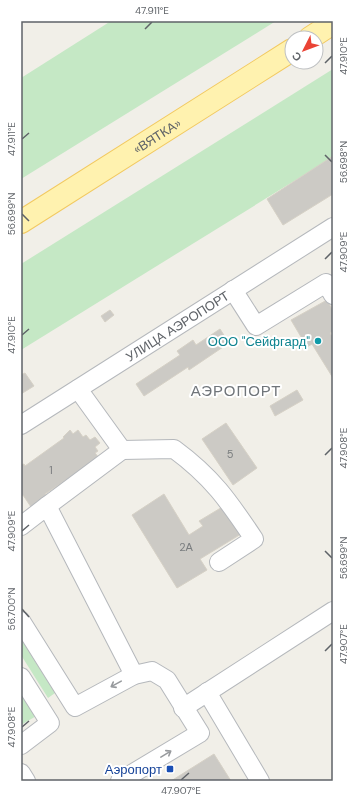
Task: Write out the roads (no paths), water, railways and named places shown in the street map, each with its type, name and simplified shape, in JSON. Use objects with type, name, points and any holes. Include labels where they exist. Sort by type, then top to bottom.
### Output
[{"type":"main road","points":[[323,30],[333,24]]},
{"type":"main road","name":"«ВЯТКА»","points":[[21,222],[284,55]]},
{"type":"street","name":"УЛИЦА АЭРОПОРТ","points":[[21,425],[333,227]]},
{"type":"street","points":[[233,290],[256,326],[326,283],[333,295]]},
{"type":"street","points":[[78,389],[122,450]]},
{"type":"street","points":[[21,526],[122,450],[174,449],[213,481],[227,498],[254,538],[218,562]]},
{"type":"street","points":[[47,506],[134,674]]},
{"type":"street","points":[[183,708],[333,611]]},
{"type":"street","points":[[21,621],[75,707]]},
{"type":"street","points":[[21,745],[50,723],[75,707],[134,674],[152,671],[167,680],[183,708],[200,733],[120,781]]},
{"type":"street","points":[[21,677],[50,723]]},
{"type":"street","points":[[207,692],[260,781]]},
{"type":"street","points":[[21,773],[26,781]]},
{"type":"place","name":"ООО \"Сейфгард\"","points":[[318,341]]},
{"type":"place","name":"Аэропорт","points":[[170,769]]},
{"type":"district","name":"АЭРОПОРТ","points":[[236,391]]}]
